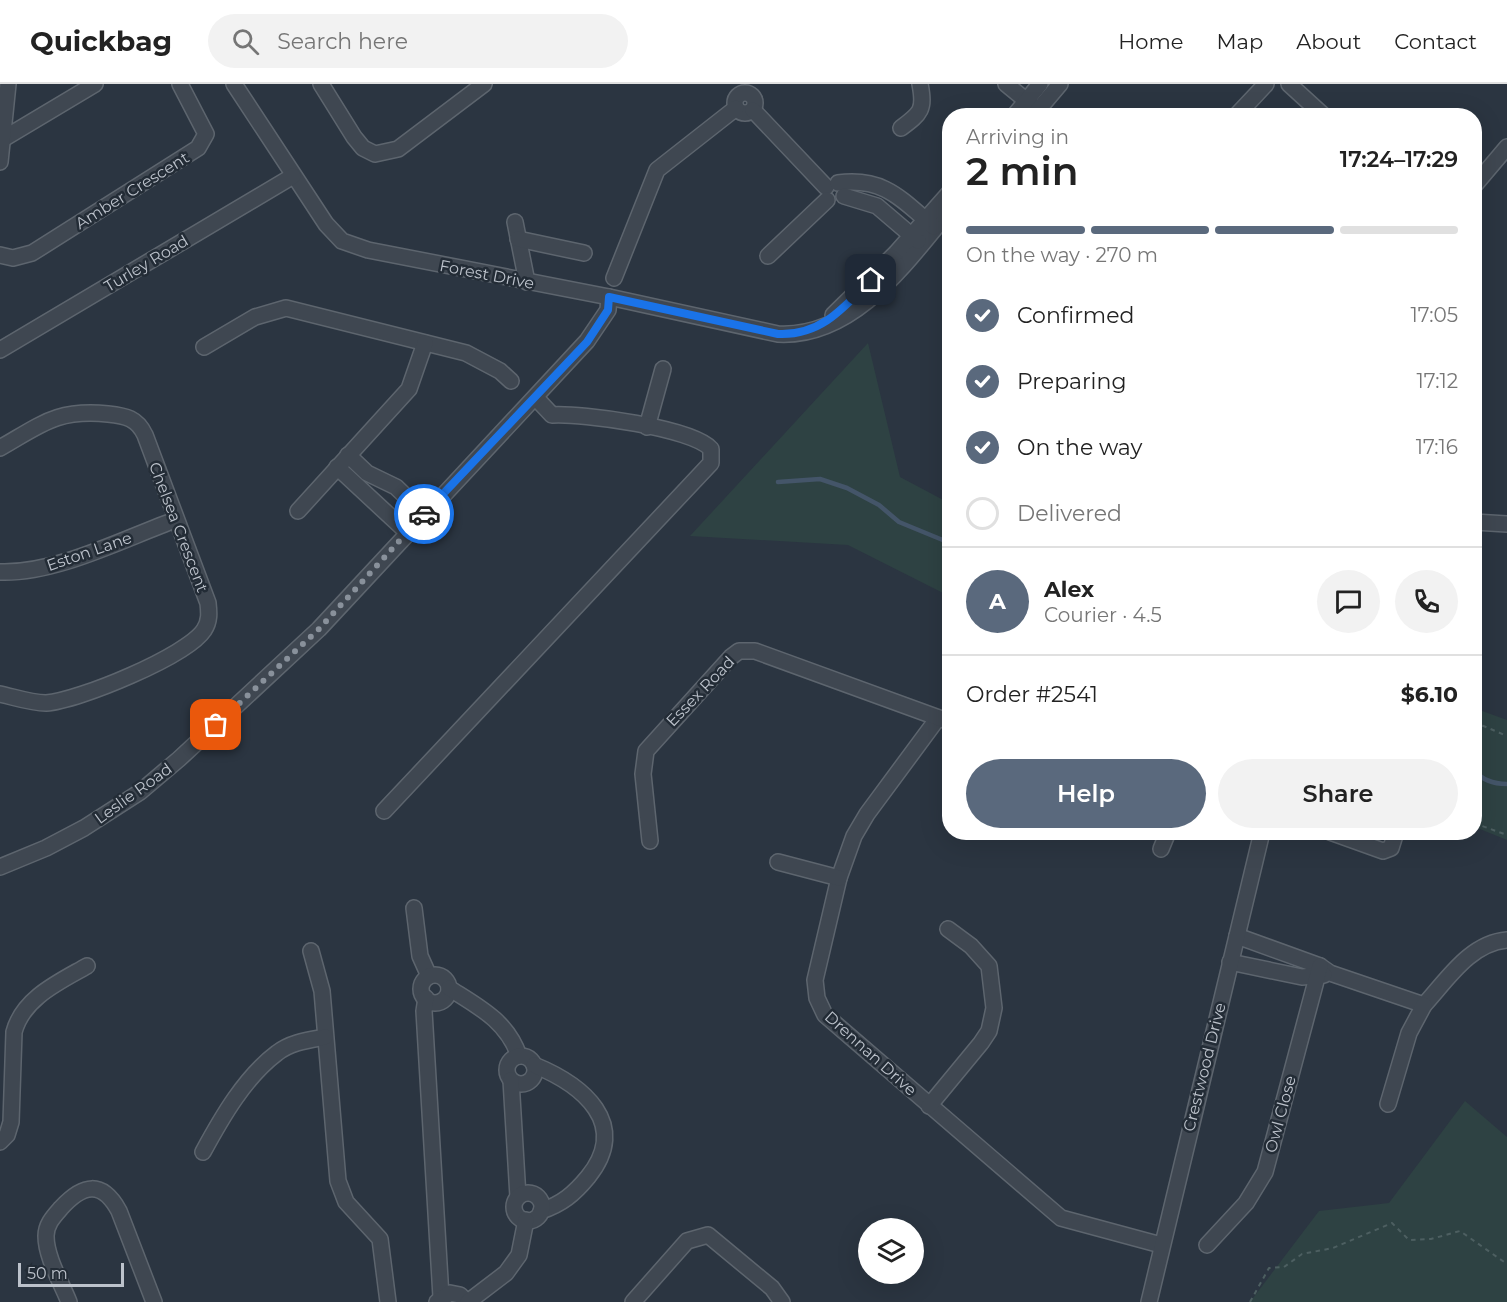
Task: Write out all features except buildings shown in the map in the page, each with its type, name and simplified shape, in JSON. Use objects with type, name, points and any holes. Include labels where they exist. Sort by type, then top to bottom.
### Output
[{"type":"street","points":[[0,162],[8,84]]},
{"type":"street","points":[[3,139],[95,84]]},
{"type":"street","name":"Amber Crescent","points":[[0,255],[13,258],[32,253],[198,148],[206,134],[204,125],[180,84]]},
{"type":"street","name":"Forest Drive","points":[[234,84],[326,224],[349,244],[368,250],[609,297],[778,334],[798,333],[820,327],[916,239],[930,224],[942,205]]},
{"type":"street","points":[[323,84],[354,137],[363,148],[375,154],[398,149],[484,84]]},
{"type":"street","points":[[901,128],[920,112],[923,105],[920,84]]},
{"type":"street","points":[[1005,84],[1032,108],[1040,88],[1060,84]]},
{"type":"street","points":[[1005,84],[1012,108]]},
{"type":"street","points":[[1244,108],[1266,84]]},
{"type":"street","points":[[1289,84],[1315,108]]},
{"type":"street","points":[[614,278],[657,170],[735,95],[747,92],[754,97],[753,110],[834,191],[877,206],[916,239]]},
{"type":"street","points":[[1482,177],[1507,147]]},
{"type":"street","name":"Turley Road","points":[[0,350],[293,176]]},
{"type":"street","points":[[768,256],[834,191],[862,181],[882,186],[897,195],[930,224]]},
{"type":"street","name":"Forest Drive","points":[[930,224],[942,216]]},
{"type":"street","points":[[515,222],[527,282]]},
{"type":"street","points":[[518,239],[584,253]]},
{"type":"street","name":"Leslie Road","points":[[0,867],[46,848],[84,828],[149,784],[300,647],[536,398],[600,325],[608,310],[609,297]]},
{"type":"street","points":[[204,347],[255,317],[286,308],[466,353],[500,371],[511,381]]},
{"type":"street","points":[[298,511],[409,389],[425,343]]},
{"type":"street","points":[[647,427],[663,369]]},
{"type":"street","points":[[384,811],[711,463],[711,449],[707,444],[602,417],[552,415],[536,398]]},
{"type":"street","name":"Chelsea Crescent","points":[[0,448],[63,414],[84,411],[129,417],[138,423],[145,435],[208,603],[208,624],[196,639],[117,682],[45,703],[0,694]]},
{"type":"street","points":[[348,455],[367,472],[396,487],[424,514]]},
{"type":"street","points":[[337,467],[407,532]]},
{"type":"street","name":"Eston Lane","points":[[0,572],[50,566],[175,520]]},
{"type":"street","points":[[1482,522],[1507,524]]},
{"type":"street","name":"Essex Road","points":[[650,841],[643,774],[646,751],[699,691],[739,651],[754,651],[942,719]]},
{"type":"street","name":"Drennan Drive","points":[[942,722],[860,825],[839,878],[815,980],[817,998],[825,1015],[1061,1218],[1161,1245]]},
{"type":"street","points":[[1161,849],[1165,840]]},
{"type":"street","name":"Crestwood Drive","points":[[1149,1302],[1237,936],[1256,840]]},
{"type":"street","points":[[1352,840],[1383,851],[1391,848],[1394,840]]},
{"type":"street","points":[[778,862],[839,878]]},
{"type":"street","points":[[414,908],[420,956],[429,976]]},
{"type":"street","points":[[930,1106],[989,1032],[993,1014],[989,966],[970,946],[948,929]]},
{"type":"street","points":[[1237,936],[1322,972],[1424,1005]]},
{"type":"street","points":[[1388,1104],[1409,1033],[1424,1005],[1465,959],[1480,949],[1507,940]]},
{"type":"street","points":[[311,951],[322,991],[338,1181],[346,1202],[380,1239],[388,1302]]},
{"type":"street","points":[[1230,962],[1285,974],[1322,972]]},
{"type":"street","points":[[0,1142],[7,1135],[11,1122],[14,1032],[17,1021],[38,996],[87,966]]},
{"type":"street","name":"Owl Close","points":[[1207,1245],[1246,1203],[1265,1172],[1322,972]]},
{"type":"street","points":[[429,976],[442,976],[449,988],[492,1015],[514,1040],[519,1056]]},
{"type":"street","points":[[429,976],[422,987],[426,999],[424,1011],[439,1300],[456,1293],[467,1302],[506,1273],[519,1255],[526,1220]]},
{"type":"street","points":[[426,999],[434,1002],[443,1000],[449,988]]},
{"type":"street","points":[[203,1152],[218,1124],[255,1074],[270,1059],[297,1042],[325,1037]]},
{"type":"street","points":[[519,1056],[528,1058],[534,1065],[558,1074],[595,1104],[603,1119],[605,1138],[601,1161],[576,1192],[567,1200],[541,1211],[535,1219],[526,1220],[515,1213],[514,1205],[518,1197],[511,1080],[507,1068],[511,1060],[519,1056]]},
{"type":"street","points":[[511,1080],[519,1083],[528,1081],[534,1074],[534,1065]]},
{"type":"street","points":[[69,1302],[47,1245],[46,1234],[52,1218],[70,1198],[78,1191],[96,1189],[112,1199],[119,1211],[154,1302]]},
{"type":"street","points":[[518,1197],[525,1193],[535,1195],[541,1202],[541,1211]]},
{"type":"street","points":[[633,1302],[687,1241],[708,1234],[772,1288],[782,1302]]},
{"type":"path","points":[[1482,725],[1507,736]]},
{"type":"path","points":[[1482,826],[1507,835]]},
{"type":"path","points":[[1250,1302],[1269,1268],[1284,1267],[1302,1254],[1333,1248],[1392,1223],[1409,1240],[1431,1239],[1460,1231],[1507,1264]]},
{"type":"green space","points":[[868,343],[900,477],[942,499],[942,592],[848,545],[690,536]]},
{"type":"green space","points":[[1482,711],[1507,720],[1507,840],[1482,830]]},
{"type":"green space","points":[[1465,1101],[1507,1137],[1507,1302],[1250,1302],[1319,1211],[1389,1203]]},
{"type":"waterway","points":[[778,482],[820,479],[847,488],[879,505],[899,522],[942,540]]},
{"type":"waterway","points":[[1482,777],[1489,781],[1507,784]]},
{"type":"way so far","points":[[216,725],[319,629],[424,514]]},
{"type":"route","points":[[424,514],[587,342],[608,310],[609,297],[786,334],[807,332],[820,327],[871,280]]}]
